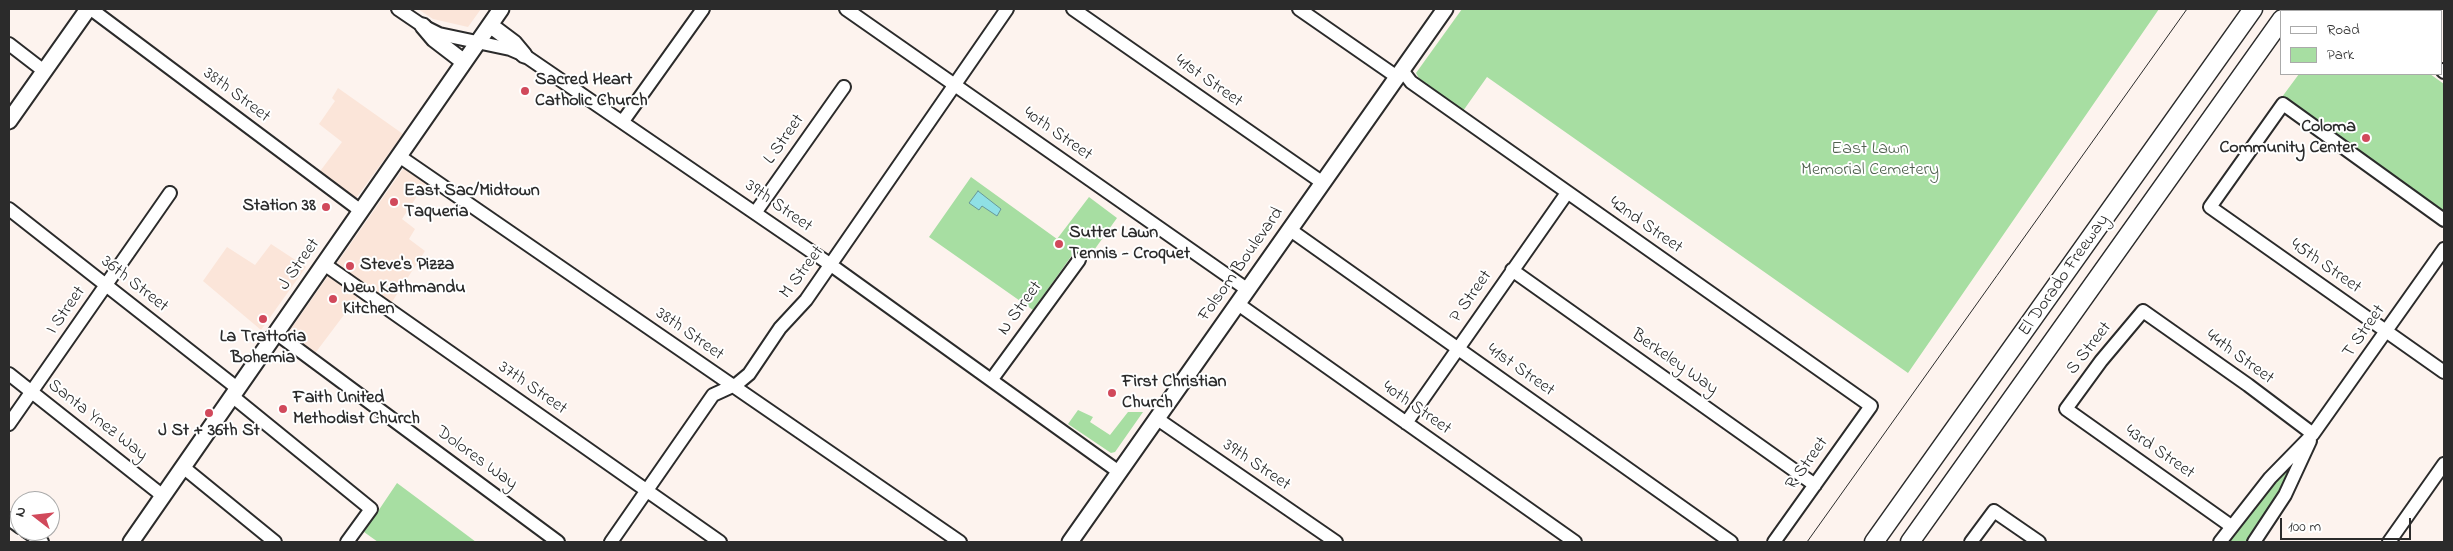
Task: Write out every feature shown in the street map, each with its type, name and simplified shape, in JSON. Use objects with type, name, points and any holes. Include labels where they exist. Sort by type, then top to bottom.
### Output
[{"type":"highway","name":"El Dorado Freeway","points":[[1874,542],[2252,9]]},
{"type":"highway","name":"El Dorado Freeway","points":[[1910,542],[2280,22]]},
{"type":"main road","points":[[9,121],[89,9]]},
{"type":"main road","name":"J Street","points":[[130,542],[501,9]]},
{"type":"main road","name":"Folsom Boulevard","points":[[1070,542],[1445,9]]},
{"type":"main road","points":[[490,25],[514,43],[524,55]]},
{"type":"main road","points":[[423,26],[434,39],[464,62]]},
{"type":"street","name":"38th Street","points":[[89,9],[361,210]]},
{"type":"street","name":"39th Street","points":[[398,9],[439,34],[510,49],[524,55],[831,265],[1119,472]]},
{"type":"street","points":[[623,122],[702,9]]},
{"type":"street","name":"40th Street","points":[[846,9],[1248,290]]},
{"type":"street","name":"M Street","points":[[611,542],[713,395],[732,386],[749,374],[780,328],[806,300],[1007,9]]},
{"type":"street","name":"41st Street","points":[[1073,9],[1322,184]]},
{"type":"street","name":"42nd Street","points":[[1299,9],[1400,73],[1871,406]]},
{"type":"street","points":[[9,44],[44,71]]},
{"type":"street","name":"L Street","points":[[755,213],[844,87]]},
{"type":"street","name":"45th Street","points":[[2444,220],[2283,104],[2210,207],[2444,372]]},
{"type":"street","name":"38th Street","points":[[399,156],[960,542]]},
{"type":"street","name":"P Street","points":[[1406,422],[1567,192]]},
{"type":"street","name":"I Street","points":[[9,424],[170,193]]},
{"type":"street","name":"36th Street","points":[[9,209],[107,285],[371,509],[347,542]]},
{"type":"street","name":"41st Street","points":[[1289,229],[1732,542]]},
{"type":"street","name":"T Street","points":[[2220,542],[2270,478],[2313,434],[2444,249]]},
{"type":"street","name":"N Street","points":[[992,379],[1079,260]]},
{"type":"street","name":"37th Street","points":[[324,264],[720,542]]},
{"type":"street","name":"Berkeley Way","points":[[1512,270],[1815,485]]},
{"type":"street","name":"40th Street","points":[[1238,304],[1575,542]]},
{"type":"street","name":"S Street","points":[[2066,409],[2101,361],[2143,311]]},
{"type":"street","name":"44th Street","points":[[2143,311],[2248,385],[2313,434]]},
{"type":"street","name":"Dolores Way","points":[[276,333],[558,542]]},
{"type":"street","name":"Santa Ynez Way","points":[[9,374],[163,496]]},
{"type":"street","name":"R Street","points":[[1774,542],[1871,406]]},
{"type":"street","name":"43rd Street","points":[[2066,409],[2231,526]]},
{"type":"street","name":"39th Street","points":[[1156,418],[1336,542]]},
{"type":"street","name":"T Street","points":[[2254,542],[2285,495],[2313,434]]},
{"type":"street","points":[[2389,542],[2444,464]]},
{"type":"street","points":[[183,466],[275,542]]},
{"type":"street","points":[[1972,542],[1994,511],[2039,542]]},
{"type":"shaded area","points":[[418,9],[481,9],[468,27],[433,19]]},
{"type":"shaded area","points":[[338,88],[403,134],[354,201],[318,174],[342,142],[319,124],[335,101],[332,98]]},
{"type":"shaded area","points":[[403,169],[408,169],[427,181],[402,219],[415,229],[409,239],[425,251],[390,305],[365,287],[313,356],[288,337],[288,333]]},
{"type":"shaded area","points":[[271,244],[306,267],[261,330],[203,281],[227,247],[255,265]]},
{"type":"green space","name":"East Lawn Memorial Cemetery","points":[[1462,9],[2159,9],[1908,373],[1487,77],[1463,111],[1420,80],[1416,73]]},
{"type":"green space","points":[[2298,75],[2431,75],[2444,84],[2444,213],[2282,97]]},
{"type":"green space","points":[[971,177],[1057,239],[1089,197],[1117,218],[1087,260],[1075,251],[1033,310],[929,237]]},
{"type":"green space","points":[[1078,410],[1093,417],[1090,422],[1110,435],[1128,412],[1143,412],[1115,452],[1111,453],[1068,424]]},
{"type":"green space","points":[[2298,461],[2251,542],[2224,542],[2283,467]]},
{"type":"green space","points":[[397,483],[476,542],[378,542],[364,532]]},
{"type":"water","points":[[978,191],[1001,209],[997,216],[982,206],[979,210],[969,203]]},
{"type":"tram line","points":[[1807,542],[2187,9]]},
{"type":"place","name":"Sacred Heart Catholic Church","points":[[525,91]]},
{"type":"place","name":"Coloma Community Center","points":[[2366,138]]},
{"type":"place","name":"East Sac/Midtown Taqueria","points":[[394,202]]},
{"type":"place","name":"Station 38","points":[[326,207]]},
{"type":"place","name":"Sutter Lawn Tennis - Croquet","points":[[1059,244]]},
{"type":"place","name":"Steve's Pizza","points":[[350,266]]},
{"type":"place","name":"New Kathmandu Kitchen","points":[[333,299]]},
{"type":"place","name":"La Trattoria Bohemia","points":[[263,319]]},
{"type":"place","name":"First Christian Church","points":[[1112,393]]},
{"type":"place","name":"Faith United Methodist Church","points":[[283,409]]},
{"type":"place","name":"J St + 36th St","points":[[209,413]]}]
